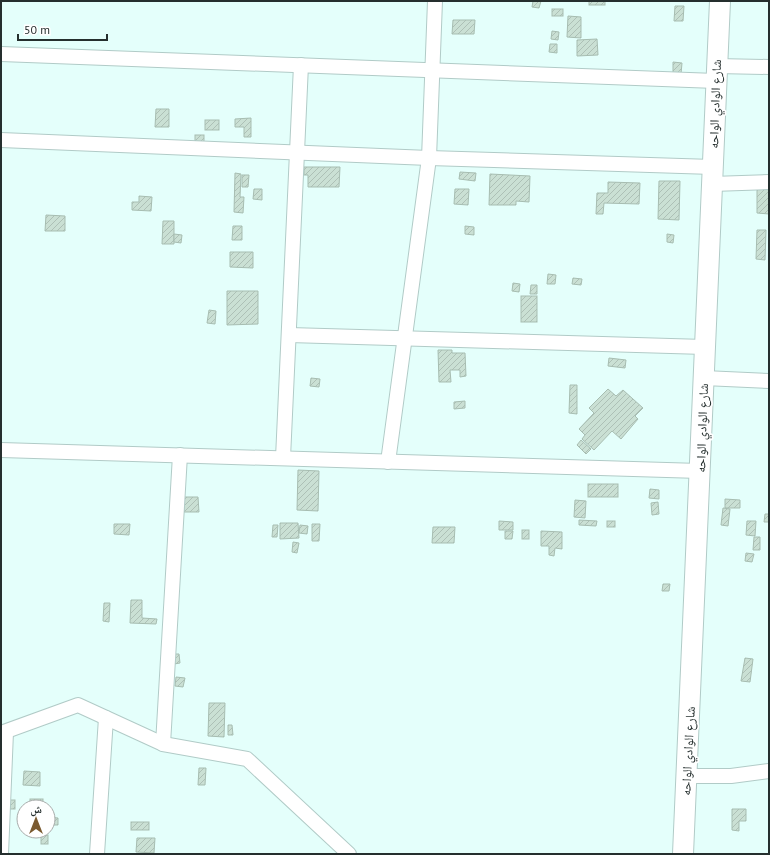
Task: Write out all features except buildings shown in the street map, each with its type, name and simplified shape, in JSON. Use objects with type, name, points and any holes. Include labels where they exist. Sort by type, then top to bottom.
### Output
[{"type":"main road","name":"شارع الوادي الواحه","points":[[683,854],[688,776],[720,1]]},
{"type":"street","points":[[388,462],[429,158],[435,1]]},
{"type":"street","points":[[1,54],[432,70],[716,74],[769,67]]},
{"type":"street","points":[[283,458],[301,65]]},
{"type":"street","points":[[1,140],[429,158],[712,175],[769,182]]},
{"type":"street","points":[[289,335],[705,347]]},
{"type":"street","points":[[704,378],[769,381]]},
{"type":"street","points":[[1,450],[700,470]]},
{"type":"street","points":[[163,744],[180,455]]},
{"type":"street","points":[[1,854],[3,732],[78,705],[163,744],[247,759],[349,854]]},
{"type":"street","points":[[97,854],[106,718]]},
{"type":"street","points":[[688,776],[731,776],[769,772]]}]
